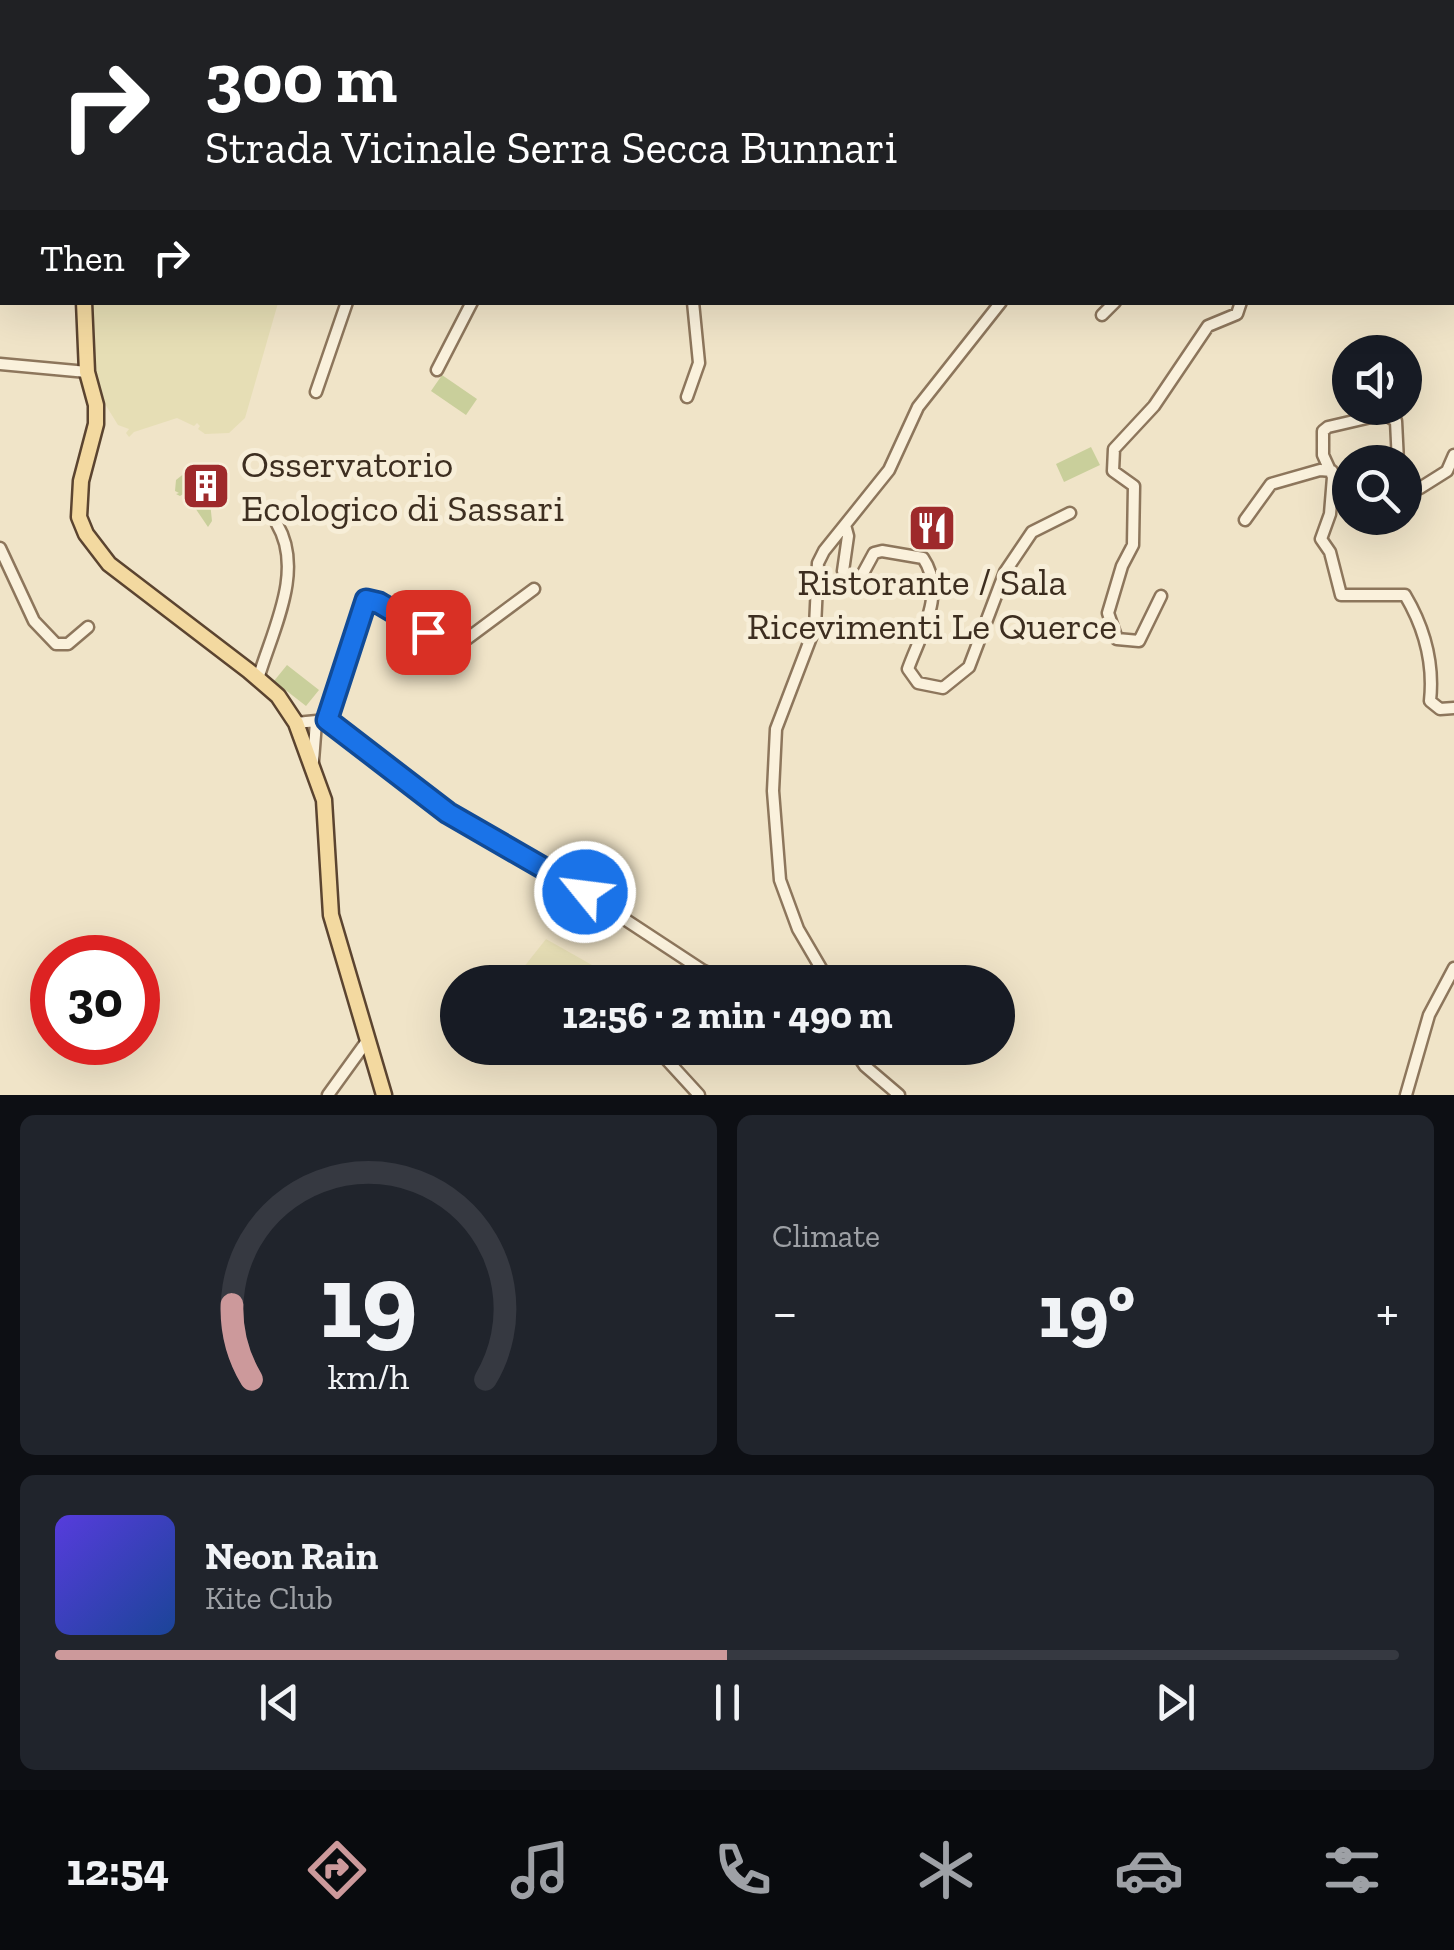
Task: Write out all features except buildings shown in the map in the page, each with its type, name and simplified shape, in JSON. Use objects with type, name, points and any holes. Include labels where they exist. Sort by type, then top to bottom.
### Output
[{"type":"main road","points":[[84,305],[87,372],[96,406],[96,424],[78,501],[86,534],[126,578],[278,696],[299,728],[324,800],[332,915],[384,1095]]},
{"type":"street","points":[[316,392],[347,305]]},
{"type":"street","points":[[437,370],[470,305]]},
{"type":"street","points":[[687,397],[699,363],[692,305]]},
{"type":"street","points":[[818,965],[798,929],[780,880],[773,791],[776,729],[814,627],[818,563],[889,470],[918,407],[1000,305]]},
{"type":"street","points":[[1102,316],[1112,305]]},
{"type":"street","points":[[1161,596],[1139,641],[1117,639],[1108,614],[1122,566],[1133,545],[1134,486],[1113,471],[1114,449],[1154,406],[1208,326],[1237,314],[1240,305]]},
{"type":"street","points":[[0,364],[87,372]]},
{"type":"street","points":[[1332,471],[1324,456],[1322,432],[1328,427],[1384,414],[1396,421],[1397,445]]},
{"type":"street","points":[[1422,487],[1447,472],[1454,456]]},
{"type":"street","points":[[1245,520],[1271,484],[1320,470],[1332,471]]},
{"type":"street","points":[[1332,503],[1321,539],[1330,552],[1342,595],[1405,595],[1426,644],[1432,678],[1430,701],[1440,709],[1454,708]]},
{"type":"street","points":[[846,525],[844,571],[849,576],[861,576],[874,554],[882,551],[923,558],[930,568],[933,595],[921,642],[908,669],[918,683],[944,688],[968,667],[1005,572],[1032,532],[1070,513]]},
{"type":"street","points":[[258,679],[282,607],[289,552],[277,524]]},
{"type":"street","points":[[0,548],[34,621],[56,644],[68,644],[88,627]]},
{"type":"street","points":[[313,764],[321,721],[366,600],[460,644],[534,589]]},
{"type":"street","points":[[299,728],[321,721]]},
{"type":"street","points":[[321,721],[448,813],[565,880],[694,965]]},
{"type":"street","points":[[1406,1095],[1429,1015],[1454,968]]},
{"type":"street","points":[[328,1095],[367,1041]]},
{"type":"street","points":[[672,1065],[699,1095]]},
{"type":"street","points":[[864,1065],[899,1095]]},
{"type":"shaded area","points":[[90,305],[277,305],[245,418],[229,433],[205,434],[197,423],[194,426],[177,418],[129,437],[129,429],[118,425],[105,404],[96,368]]},
{"type":"shaded area","points":[[546,939],[592,965],[525,965]]},
{"type":"green space","points":[[442,375],[477,399],[466,415],[431,391]]},
{"type":"green space","points":[[1091,447],[1100,465],[1064,482],[1056,464]]},
{"type":"green space","points":[[186,472],[186,480],[206,494],[213,491],[212,521],[208,527],[185,493],[176,494],[176,480]]},
{"type":"green space","points":[[287,665],[319,690],[306,706],[274,681]]},
{"type":"place","name":"Osservatorio Ecologico di Sassari","points":[[206,486]]},
{"type":"place","name":"Ristorante / Sala Ricevimenti Le Querce","points":[[932,528]]},
{"type":"route","points":[[428,632],[379,603],[366,600],[327,720],[448,813],[585,892]]}]
